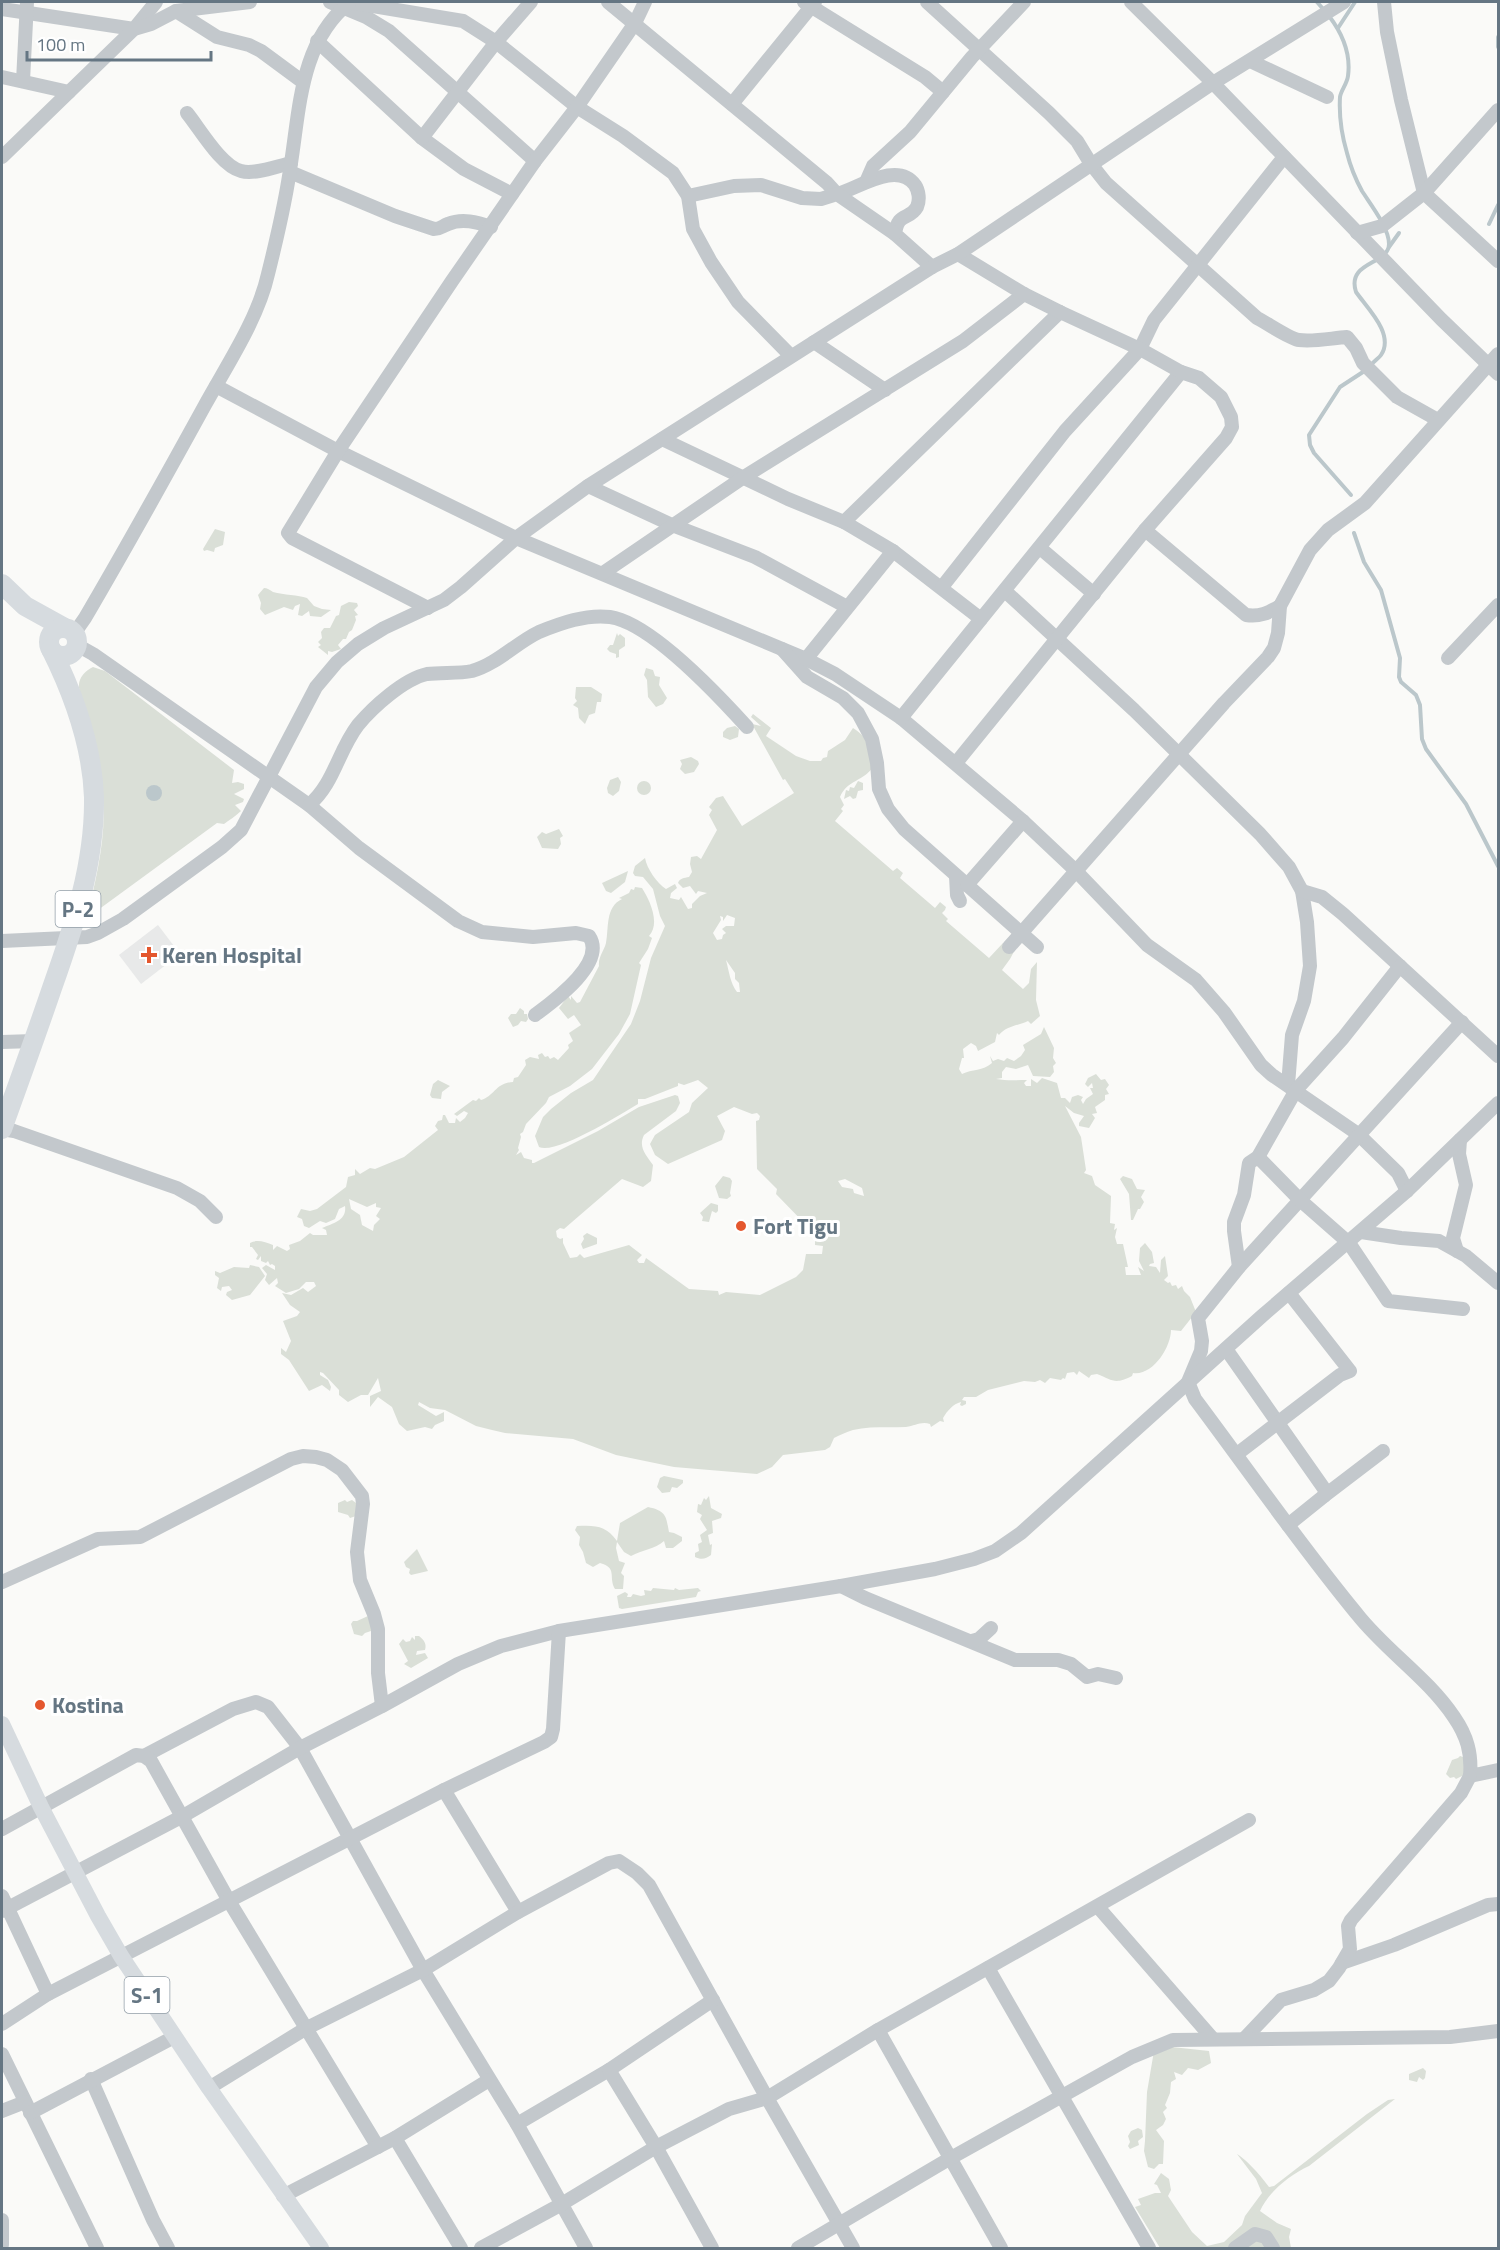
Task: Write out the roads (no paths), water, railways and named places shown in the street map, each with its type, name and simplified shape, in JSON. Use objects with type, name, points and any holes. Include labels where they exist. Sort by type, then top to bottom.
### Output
[{"type":"highway","name":"P-2","points":[[2,584],[25,606],[72,638]]},
{"type":"highway","name":"P-2","points":[[2,1129],[70,938],[82,895],[92,840],[94,796],[89,755],[80,718],[67,681],[25,606]]},
{"type":"highway","points":[[50,648],[52,633],[72,638],[67,681]]},
{"type":"main road","name":"S-1","points":[[3,1734],[121,1956],[174,2037],[321,2248]]},
{"type":"street","points":[[2,157],[8,142],[69,92],[134,29],[156,2]]},
{"type":"street","points":[[2,9],[27,7],[134,29],[151,24],[176,11],[250,2]]},
{"type":"street","points":[[422,138],[496,42],[531,2]]},
{"type":"street","points":[[608,2],[827,183],[837,194],[895,234],[932,267]]},
{"type":"street","points":[[428,608],[292,538],[288,533],[338,451],[535,161],[578,107],[635,23],[645,2]]},
{"type":"street","points":[[927,2],[1077,141],[1106,183],[1257,318],[1279,328],[1290,337],[1300,340],[1347,337],[1356,348],[1363,363],[1397,397],[1438,420]]},
{"type":"street","points":[[866,182],[873,166],[910,132],[1024,2]]},
{"type":"street","points":[[1131,2],[1213,82],[1357,233],[1494,370]]},
{"type":"street","points":[[2,941],[87,937],[123,918],[222,847],[241,830],[267,776],[316,687],[337,662],[358,644],[384,627],[428,608],[461,587],[516,538],[588,486],[790,356],[932,267],[958,254],[1213,82],[1344,2]]},
{"type":"street","points":[[1384,2],[1387,32],[1424,193],[1498,261]]},
{"type":"street","points":[[343,3],[463,21],[496,42],[578,107],[623,136],[673,173],[688,196],[693,229],[711,262],[738,302],[790,356]]},
{"type":"street","points":[[343,3],[317,41],[303,82],[291,167],[268,276],[252,318],[113,570],[72,638],[309,805],[393,875],[468,927],[482,932],[533,937],[576,933],[589,936],[593,946],[592,955],[584,970],[558,998],[535,1015]]},
{"type":"street","points":[[343,3],[389,32],[535,161]]},
{"type":"street","points":[[732,104],[810,3],[925,77],[943,92]]},
{"type":"street","points":[[23,81],[27,7]]},
{"type":"street","points":[[176,11],[216,37],[249,45],[261,51],[303,82]]},
{"type":"street","points":[[317,41],[422,138],[464,169],[512,195]]},
{"type":"street","points":[[1250,61],[1327,97]]},
{"type":"street","points":[[2,77],[69,92]]},
{"type":"street","points":[[1357,233],[1382,226],[1424,193],[1498,110]]},
{"type":"street","points":[[187,113],[226,164],[241,171],[252,172],[291,167],[395,216],[435,229],[462,221],[476,222],[491,227]]},
{"type":"street","points":[[942,587],[1065,431],[1140,349],[1154,320],[1284,158]]},
{"type":"street","points":[[688,196],[734,186],[761,185],[802,198],[821,199],[851,191],[866,182],[892,175],[911,180],[917,188],[919,198],[917,207],[900,218],[895,234]]},
{"type":"street","points":[[956,763],[1145,530],[1226,438],[1232,427],[1231,417],[1221,397],[1199,378],[1181,372],[1140,349],[1024,294],[958,254]]},
{"type":"street","points":[[603,573],[744,477],[963,341],[1024,294]]},
{"type":"street","points":[[844,522],[1060,312]]},
{"type":"street","points":[[814,342],[885,390]]},
{"type":"street","points":[[1009,947],[1224,702],[1268,657],[1274,648],[1278,633],[1280,606],[1310,550],[1328,530],[1365,503],[1438,420],[1494,370],[1498,354]]},
{"type":"street","points":[[901,718],[1181,372]]},
{"type":"street","points":[[216,386],[338,451],[516,538],[806,659],[835,674],[901,718],[1023,821],[1076,871],[1147,945],[1196,980],[1224,1012],[1261,1065],[1358,1134],[1398,1173],[1407,1191]]},
{"type":"street","points":[[662,439],[788,499],[844,522],[893,551],[981,619]]},
{"type":"street","points":[[588,486],[672,525],[755,557],[847,607]]},
{"type":"street","points":[[1145,530],[1246,615],[1265,614],[1280,606]]},
{"type":"street","points":[[1040,548],[1094,594]]},
{"type":"street","points":[[806,659],[893,551]]},
{"type":"street","points":[[1005,591],[1058,638],[1178,754],[1260,834],[1289,867],[1302,891],[1310,966],[1304,1001],[1292,1035],[1292,1087]]},
{"type":"street","points":[[1448,658],[1498,605]]},
{"type":"street","points":[[309,805],[321,795],[329,783],[335,763],[358,725],[404,682],[426,675],[471,671],[488,664],[537,633],[567,622],[590,617],[611,617],[636,626],[706,683],[747,727]]},
{"type":"street","points":[[781,648],[807,677],[843,698],[858,713],[872,739],[879,789],[888,809],[904,829],[1037,947]]},
{"type":"street","points":[[960,901],[957,895],[962,881],[1023,821]]},
{"type":"street","points":[[1302,891],[1322,897],[1343,914],[1498,1056]]},
{"type":"street","points":[[1239,1267],[1234,1222],[1244,1195],[1248,1168],[1252,1160],[1257,1156],[1292,1087],[1343,1038],[1400,966]]},
{"type":"street","points":[[1245,2039],[1281,2000],[1314,1990],[1329,1981],[1342,1964],[1350,1948],[1348,1926],[1351,1920],[1461,1793],[1470,1776],[1471,1762],[1469,1745],[1453,1716],[1425,1682],[1359,1617],[1195,1400],[1188,1382],[1201,1351],[1202,1341],[1198,1318],[1239,1267],[1462,1022]]},
{"type":"street","points":[[2,1042],[34,1041]]},
{"type":"street","points":[[48,1994],[4,1904],[76,1873],[183,1816],[300,1748],[468,1659],[501,1646],[560,1630],[935,1569],[995,1551],[1021,1533],[1188,1382],[1349,1243],[1407,1191],[1498,1103]]},
{"type":"street","points":[[2,1129],[14,1131],[177,1188],[201,1201],[216,1217]]},
{"type":"street","points":[[1457,1251],[1453,1238],[1466,1185],[1459,1154],[1460,1140]]},
{"type":"street","points":[[1257,1156],[1299,1200],[1349,1243],[1388,1301],[1463,1309]]},
{"type":"street","points":[[1361,1232],[1401,1238],[1439,1240],[1498,1283]]},
{"type":"street","points":[[1237,1454],[1340,1375],[1350,1371],[1289,1293]]},
{"type":"street","points":[[1226,1349],[1276,1423],[1327,1492]]},
{"type":"street","points":[[1288,1525],[1327,1492],[1383,1451]]},
{"type":"street","points":[[2,1582],[98,1539],[140,1537],[291,1459],[303,1456],[327,1460],[342,1470],[362,1496],[357,1551],[360,1580],[378,1629],[378,1673],[382,1706]]},
{"type":"street","points":[[841,1586],[1015,1660],[1058,1660],[1071,1664],[1087,1677],[1098,1674],[1116,1678]]},
{"type":"street","points":[[972,1641],[979,1639],[991,1628]]},
{"type":"street","points":[[2,2024],[48,1994],[121,1956],[444,1790],[544,1742],[551,1737],[553,1729],[560,1630]]},
{"type":"street","points":[[144,1756],[233,1709],[256,1702],[268,1707],[300,1748],[423,1970],[517,2124],[560,2205],[586,2248]]},
{"type":"street","points":[[2,1829],[136,1755],[144,1756],[152,1761],[229,1901],[378,2147]]},
{"type":"street","points":[[1470,1776],[1498,1770]]},
{"type":"street","points":[[444,1790],[518,1912]]},
{"type":"street","points":[[481,2248],[560,2205],[656,2147],[729,2109],[767,2098],[878,2030],[1249,1820]]},
{"type":"street","points":[[209,2088],[305,2029],[423,1970],[518,1912],[609,1863],[619,1861],[637,1873],[649,1885],[853,2248]]},
{"type":"street","points":[[1342,1964],[1394,1945],[1488,1905],[1498,1904]]},
{"type":"street","points":[[1098,1907],[1213,2039]]},
{"type":"street","points":[[988,1968],[1149,2248]]},
{"type":"street","points":[[517,2124],[609,2070],[713,2000]]},
{"type":"street","points":[[878,2030],[997,2247]]},
{"type":"street","points":[[798,2248],[949,2158],[1062,2095],[1154,2046],[1173,2040],[1450,2037],[1498,2031]]},
{"type":"street","points":[[2,2111],[27,2107],[91,2079],[174,2037]]},
{"type":"street","points":[[2,2054],[97,2248]]},
{"type":"street","points":[[609,2070],[656,2147],[712,2248]]},
{"type":"street","points":[[91,2079],[135,2181],[168,2248]]},
{"type":"street","points":[[283,2196],[395,2138],[489,2080]]},
{"type":"street","points":[[395,2138],[461,2248]]},
{"type":"street","points":[[2,2220],[2,2245]]},
{"type":"street","points":[[1235,2248],[1255,2234],[1266,2237],[1273,2248]]},
{"type":"waterway","points":[[1317,2],[1324,10]]},
{"type":"waterway","points":[[1338,28],[1355,2]]},
{"type":"waterway","points":[[1329,16],[1342,37],[1349,68],[1340,97],[1340,118],[1345,146],[1362,191],[1383,224],[1389,244],[1382,256],[1357,274],[1355,282],[1356,292],[1378,322],[1385,339],[1381,355],[1371,365]]},
{"type":"waterway","points":[[1498,37],[1498,47]]},
{"type":"waterway","points":[[1489,224],[1498,205]]},
{"type":"waterway","points":[[1389,247],[1399,233]]},
{"type":"waterway","points":[[1351,495],[1314,453],[1309,435],[1340,387],[1366,370]]},
{"type":"waterway","points":[[1354,533],[1364,562],[1381,590],[1400,658],[1399,677],[1401,682],[1416,695],[1420,705],[1422,739],[1426,749],[1466,804],[1498,866]]},
{"type":"place","name":"Keren Hospital","points":[[149,955]]},
{"type":"place","name":"Fort Tigu","points":[[741,1226]]},
{"type":"place","name":"Kostina","points":[[40,1705]]}]
